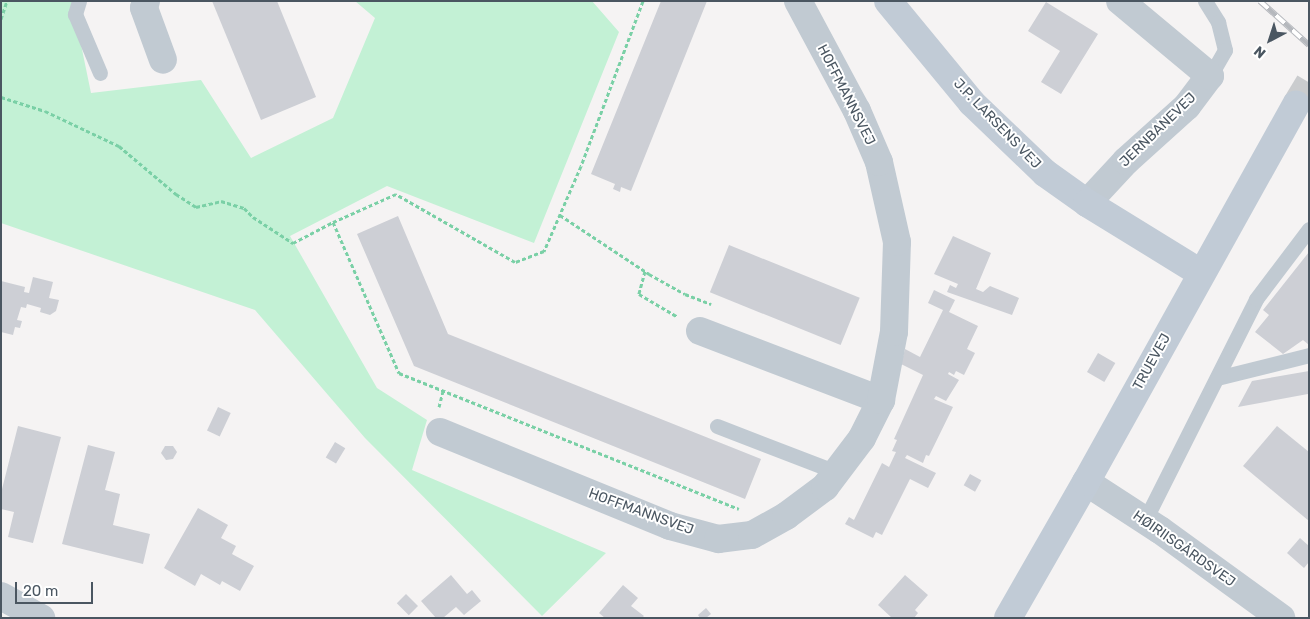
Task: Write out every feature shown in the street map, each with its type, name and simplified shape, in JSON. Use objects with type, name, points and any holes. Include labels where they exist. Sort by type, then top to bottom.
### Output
[{"type":"street","points":[[146,1],[144,8],[163,60]]},
{"type":"street","name":"HOFFMANNSVEJ","points":[[440,432],[680,529],[718,539],[752,535],[774,523],[825,487],[862,438],[881,400],[894,332],[897,242],[879,162],[857,110],[798,1]]},
{"type":"street","name":"J.P. LARSENS VEJ","points":[[888,1],[972,103],[1045,173],[1087,203],[1202,273]]},
{"type":"street","points":[[1120,1],[1210,76]]},
{"type":"street","name":"JERNBANEVEJ","points":[[1087,203],[1126,161],[1187,106],[1210,76]]},
{"type":"street","name":"TRUEVEJ","points":[[1008,618],[1296,105]]},
{"type":"street","points":[[700,331],[881,400]]},
{"type":"street","name":"HØIRIISGÅRDSVEJ","points":[[1086,482],[1145,520],[1281,618]]},
{"type":"street","points":[[1,596],[41,618]]},
{"type":"lane","points":[[79,1],[75,14],[100,73]]},
{"type":"lane","points":[[1205,1],[1218,22],[1225,50],[1210,76]]},
{"type":"lane","points":[[1145,520],[1256,298],[1309,229]]},
{"type":"lane","points":[[1216,378],[1309,355]]},
{"type":"lane","points":[[717,426],[836,472]]},
{"type":"path","points":[[1,19],[7,1]]},
{"type":"path","points":[[2,99],[45,111],[119,146],[176,194],[196,207],[221,201],[244,208],[252,217],[293,243],[333,222],[396,194],[515,262],[544,251],[581,166],[643,1]]},
{"type":"path","points":[[560,215],[645,271],[692,297]]},
{"type":"path","points":[[333,222],[398,373],[774,523]]},
{"type":"path","points":[[645,271],[639,294],[700,331]]},
{"type":"green space","points":[[1,1],[72,1],[91,93],[201,80],[251,158],[333,118],[375,18],[355,1],[592,1],[619,32],[534,243],[387,186],[290,236],[377,388],[427,420],[412,470],[606,553],[542,616],[365,438],[255,310],[1,223]]},
{"type":"building","points":[[212,1],[277,1],[316,97],[261,120]]},
{"type":"building","points":[[661,1],[707,1],[631,191],[621,187],[620,192],[613,189],[615,184],[591,174]]},
{"type":"building","points":[[1046,2],[1098,34],[1061,94],[1041,82],[1060,51],[1028,31]]},
{"type":"building","points":[[398,216],[448,334],[761,459],[745,499],[414,366],[357,234]]},
{"type":"building","points":[[953,236],[991,253],[976,289],[983,292],[990,286],[1019,298],[1012,315],[947,292],[950,285],[956,288],[958,284],[934,274]]},
{"type":"building","points":[[729,245],[860,298],[841,345],[710,292]]},
{"type":"building","points":[[1309,252],[1309,345],[1303,340],[1283,354],[1255,332],[1269,315],[1263,310]]},
{"type":"building","points":[[33,277],[53,282],[49,298],[59,300],[56,311],[50,315],[40,312],[41,308],[27,304],[26,308],[21,307],[17,320],[22,321],[20,328],[15,327],[13,335],[1,332],[1,281],[25,287],[24,292],[29,293]]},
{"type":"building","points":[[934,290],[955,300],[949,312],[978,326],[967,349],[975,353],[964,375],[956,371],[954,375],[949,372],[948,374],[959,380],[946,401],[936,396],[934,399],[953,407],[929,456],[926,455],[923,463],[907,455],[905,458],[936,473],[928,488],[910,479],[882,535],[876,532],[873,538],[845,524],[849,517],[854,520],[882,463],[889,467],[896,452],[892,451],[897,440],[894,439],[923,375],[901,364],[905,349],[920,357],[943,310],[928,303]]},
{"type":"building","points":[[1098,353],[1115,363],[1104,382],[1087,372]]},
{"type":"building","points":[[1309,371],[1308,394],[1238,407],[1252,381]]},
{"type":"building","points":[[218,407],[231,413],[220,436],[207,431]]},
{"type":"building","points":[[18,426],[61,437],[33,543],[8,537],[14,512],[1,509],[1,493]]},
{"type":"building","points":[[1277,426],[1309,452],[1309,521],[1243,466]]},
{"type":"building","points":[[335,442],[345,448],[336,464],[326,457]]},
{"type":"building","points":[[88,445],[115,452],[105,490],[120,494],[113,525],[150,534],[143,564],[62,544]]},
{"type":"building","points":[[165,446],[173,446],[177,452],[173,459],[166,460],[161,453]]},
{"type":"building","points":[[970,474],[981,480],[975,492],[964,485]]},
{"type":"building","points":[[198,508],[228,525],[221,538],[236,546],[232,554],[254,566],[240,591],[222,581],[220,585],[201,574],[195,586],[164,568]]},
{"type":"building","points":[[1300,538],[1309,546],[1309,562],[1304,568],[1287,553]]},
{"type":"building","points":[[451,575],[467,594],[472,590],[481,601],[464,615],[456,607],[443,618],[436,618],[421,601]]},
{"type":"building","points":[[905,575],[928,595],[915,610],[918,613],[914,618],[892,618],[878,605]]},
{"type":"building","points":[[623,585],[638,598],[631,606],[644,616],[642,618],[605,618],[599,613]]},
{"type":"building","points":[[406,594],[418,606],[409,615],[397,603]]},
{"type":"building","points":[[706,608],[711,614],[706,618],[700,618],[698,615]]},
{"type":"tunnel","points":[[1296,105],[1309,83]]},
{"type":"railway","points":[[1260,1],[1309,45]]}]
